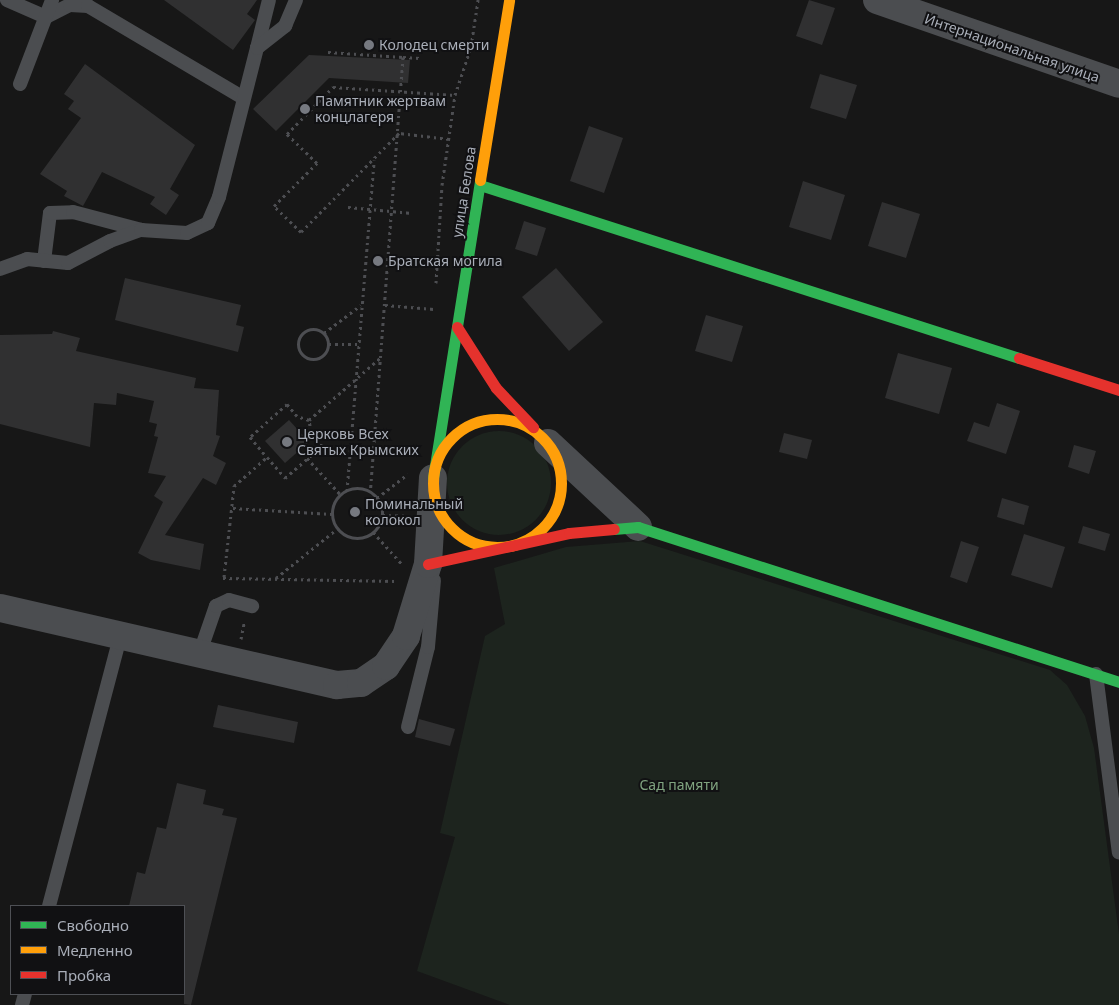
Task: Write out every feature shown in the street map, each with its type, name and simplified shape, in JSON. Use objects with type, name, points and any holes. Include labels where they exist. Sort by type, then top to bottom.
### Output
[{"type":"street","name":"улица Белова","points":[[424,474],[457,327],[510,0]]},
{"type":"street","name":"Интернациональная улица","points":[[877,0],[1119,84]]},
{"type":"street","points":[[480,185],[1119,390]]},
{"type":"street","points":[[457,327],[496,388],[548,442],[638,527]]},
{"type":"street","points":[[0,608],[120,638],[337,685],[360,683],[386,666],[406,636],[423,565],[424,474],[442,449],[464,427],[478,421],[516,421],[548,442],[561,470],[559,501],[544,527],[518,544],[486,546],[458,534],[438,509],[424,474]]},
{"type":"street","points":[[423,565],[569,533],[638,527],[1119,682]]},
{"type":"lane","points":[[7,0],[46,17]]},
{"type":"lane","points":[[20,84],[52,0]]},
{"type":"lane","points":[[44,261],[50,213],[73,212],[142,230],[187,233],[208,223],[219,197],[242,97],[269,0]]},
{"type":"lane","points":[[257,48],[285,26],[296,0]]},
{"type":"lane","points":[[46,17],[70,5],[88,6],[242,97]]},
{"type":"lane","points":[[0,269],[27,259],[68,263],[110,241],[142,230]]},
{"type":"lane","points":[[408,727],[428,647],[423,565]]},
{"type":"lane","points":[[199,655],[216,606],[229,600],[250,605]]},
{"type":"lane","points":[[48,905],[120,638]]},
{"type":"lane","points":[[1096,674],[1119,853]]},
{"type":"path","points":[[436,290],[449,139],[455,95],[470,47],[478,0]]},
{"type":"path","points":[[328,52],[420,58]]},
{"type":"path","points":[[370,492],[399,133],[403,57]]},
{"type":"path","points":[[399,133],[301,232],[274,206],[317,163],[287,134],[333,87],[455,95]]},
{"type":"path","points":[[399,133],[449,139]]},
{"type":"path","points":[[347,491],[374,159]]},
{"type":"path","points":[[348,207],[412,213]]},
{"type":"path","points":[[434,318],[435,299]]},
{"type":"path","points":[[324,333],[362,305]]},
{"type":"path","points":[[385,305],[435,309]]},
{"type":"path","points":[[317,329],[324,333],[329,344],[326,353],[313,360],[298,348],[302,333],[317,329]]},
{"type":"path","points":[[329,344],[359,344]]},
{"type":"path","points":[[309,420],[380,358]]},
{"type":"path","points":[[287,404],[297,416],[309,420],[311,432],[322,446],[285,478],[250,437],[287,404]]},
{"type":"path","points":[[216,606],[224,577],[234,486],[267,457]]},
{"type":"path","points":[[308,458],[340,494]]},
{"type":"path","points":[[376,498],[424,474]]},
{"type":"path","points":[[359,488],[370,492],[376,498],[382,515],[373,532],[351,538],[337,529],[332,514],[340,494],[359,488]]},
{"type":"path","points":[[233,508],[332,514]]},
{"type":"path","points":[[382,515],[408,517]]},
{"type":"path","points":[[275,578],[337,529]]},
{"type":"path","points":[[373,532],[423,565]]},
{"type":"path","points":[[224,577],[402,582]]},
{"type":"path","points":[[239,647],[250,605]]},
{"type":"green space","points":[[499,431],[519,435],[536,446],[547,463],[551,483],[547,503],[536,520],[519,531],[499,535],[479,531],[462,520],[451,503],[447,483],[451,463],[462,446],[479,435]]},
{"type":"green space","name":"Сад памяти","points":[[640,541],[1050,670],[1067,685],[1085,716],[1094,748],[1119,934],[1119,1005],[510,1005],[417,971],[455,837],[440,833],[485,636],[505,624],[494,568],[566,547]]},
{"type":"building","points":[[164,0],[257,0],[247,14],[255,20],[233,50]]},
{"type":"building","points":[[809,0],[835,8],[822,45],[796,36]]},
{"type":"building","points":[[309,55],[410,60],[408,83],[329,78],[276,131],[253,109]]},
{"type":"building","points":[[85,64],[195,145],[170,189],[179,195],[166,215],[150,204],[155,197],[102,172],[83,206],[64,196],[67,191],[40,174],[81,118],[68,109],[74,101],[64,94]]},
{"type":"building","points":[[820,74],[857,85],[846,119],[810,108]]},
{"type":"building","points":[[589,126],[623,138],[604,193],[570,181]]},
{"type":"building","points":[[803,181],[845,195],[831,240],[789,227]]},
{"type":"building","points":[[882,202],[920,214],[906,258],[868,246]]},
{"type":"building","points":[[524,221],[546,228],[537,256],[515,249]]},
{"type":"building","points":[[556,268],[603,322],[569,351],[522,297]]},
{"type":"building","points":[[125,278],[241,305],[236,325],[244,327],[238,352],[115,320]]},
{"type":"building","points":[[706,315],[743,326],[732,362],[695,351]]},
{"type":"building","points":[[53,331],[80,338],[76,351],[196,378],[194,388],[219,390],[216,435],[220,436],[213,456],[226,463],[216,485],[203,478],[165,535],[204,544],[200,570],[151,560],[138,553],[163,502],[154,496],[166,476],[148,473],[158,437],[154,436],[157,424],[149,422],[154,401],[117,393],[116,405],[94,403],[90,447],[0,424],[0,335],[52,334]]},
{"type":"building","points":[[898,353],[952,368],[939,414],[885,398]]},
{"type":"building","points":[[997,403],[1020,411],[1006,454],[967,441],[974,422],[989,427]]},
{"type":"building","name":"Церковь Всех Святых Крымских","points":[[289,420],[309,442],[285,463],[265,441]]},
{"type":"building","points":[[784,433],[812,440],[807,459],[779,452]]},
{"type":"building","points":[[1074,445],[1096,451],[1089,474],[1068,467]]},
{"type":"building","points":[[1002,498],[1029,506],[1024,525],[997,517]]},
{"type":"building","points":[[1083,526],[1110,534],[1105,551],[1078,543]]},
{"type":"building","points":[[1024,534],[1065,547],[1052,588],[1011,575]]},
{"type":"building","points":[[961,541],[979,547],[967,583],[950,577]]},
{"type":"building","points":[[218,705],[298,722],[294,743],[213,727]]},
{"type":"building","points":[[419,719],[455,729],[450,746],[415,737]]},
{"type":"building","points":[[177,783],[206,790],[203,804],[224,809],[222,815],[237,818],[191,1005],[184,1004],[185,905],[129,905],[137,872],[145,874],[157,827],[166,829]]},
{"type":"traffic: fast","points":[[433,478],[480,180]]},
{"type":"traffic: fast","points":[[480,185],[1019,358]]},
{"type":"traffic: fast","points":[[614,529],[638,527],[1119,682]]},
{"type":"traffic: slow","points":[[480,180],[509,0]]},
{"type":"traffic: slow","points":[[497,419],[510,420],[522,424],[542,438],[556,458],[560,470],[561,483],[560,496],[556,508],[542,528],[522,542],[510,546],[497,547],[484,546],[472,542],[452,528],[438,508],[434,496],[433,483],[434,470],[438,458],[452,438],[472,424],[484,420],[497,419]]},
{"type":"traffic: jam","points":[[457,327],[496,388],[533,427]]},
{"type":"traffic: jam","points":[[1019,358],[1119,390]]},
{"type":"traffic: jam","points":[[428,564],[569,533],[614,529]]},
{"type":"place","name":"Колодец смерти","points":[[369,45]]},
{"type":"place","name":"Памятник жертвам концлагеря","points":[[305,109]]},
{"type":"place","name":"Братская могила","points":[[378,261]]},
{"type":"place","name":"Церковь Всех Святых Крымских","points":[[287,442]]},
{"type":"place","name":"Поминальный колокол","points":[[355,512]]}]
